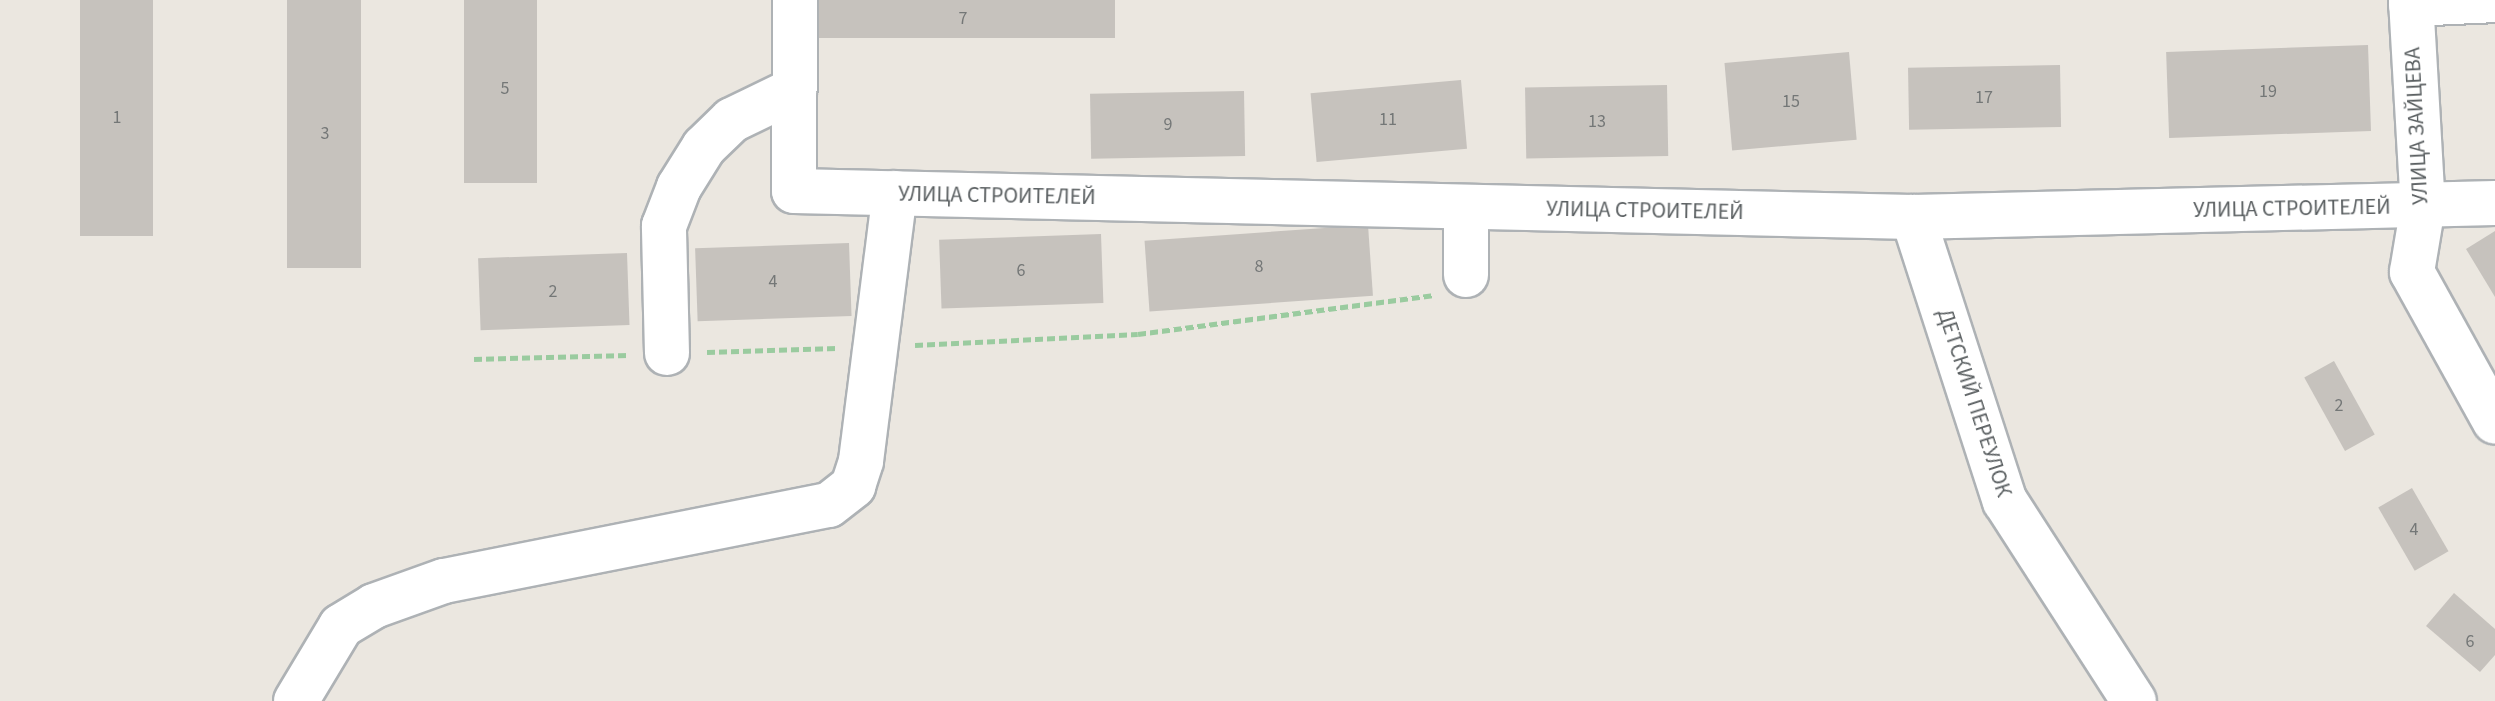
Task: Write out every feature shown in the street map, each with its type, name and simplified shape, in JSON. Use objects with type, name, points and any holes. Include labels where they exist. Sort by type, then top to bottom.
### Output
[{"type":"street","points":[[667,353],[664,226],[679,187],[704,147],[732,120],[794,90],[795,0]]},
{"type":"street","points":[[2411,2],[2495,0]]},
{"type":"street","name":"УЛИЦА ЗАЙЦЕВА","points":[[2411,2],[2423,206],[2412,272],[2495,422]]},
{"type":"street","name":"УЛИЦА СТРОИТЕЛЕЙ","points":[[794,90],[794,191],[1913,217],[2495,203]]},
{"type":"street","points":[[296,701],[341,626],[374,606],[444,581],[829,505],[853,486],[861,461],[895,193]]},
{"type":"street","points":[[1466,207],[1466,275]]},
{"type":"street","name":"ДЕТСКИЙ ПЕРЕУЛОК","points":[[1913,217],[2005,501],[2134,701]]},
{"type":"path","points":[[474,359],[876,347],[1138,334],[1440,294],[1453,290],[1466,275]]},
{"type":"building","points":[[80,0],[153,0],[153,236],[80,236]]},
{"type":"building","points":[[287,0],[361,0],[361,268],[287,268]]},
{"type":"building","points":[[464,0],[537,0],[537,183],[464,183]]},
{"type":"building","points":[[811,0],[1115,0],[1115,38],[811,38]]},
{"type":"building","points":[[2368,45],[2371,131],[2169,138],[2166,52]]},
{"type":"building","points":[[1849,52],[1857,140],[1732,151],[1724,63]]},
{"type":"building","points":[[2060,65],[2061,127],[1909,130],[1908,68]]},
{"type":"building","points":[[1461,80],[1467,149],[1317,162],[1311,93]]},
{"type":"building","points":[[1667,85],[1668,156],[1526,158],[1525,87]]},
{"type":"building","points":[[1244,91],[1245,156],[1091,159],[1090,94]]},
{"type":"building","points":[[1368,225],[1373,296],[1149,311],[1145,241]]},
{"type":"building","points":[[2495,231],[2495,297],[2466,249]]},
{"type":"building","points":[[1101,234],[1103,303],[942,309],[939,240]]},
{"type":"building","points":[[849,243],[852,316],[698,321],[695,248]]},
{"type":"building","points":[[627,253],[630,325],[481,330],[478,258]]},
{"type":"building","points":[[2334,361],[2375,434],[2345,451],[2304,377]]},
{"type":"building","points":[[2412,488],[2448,551],[2415,571],[2378,508]]},
{"type":"building","points":[[2454,593],[2495,629],[2495,655],[2480,672],[2426,626]]}]
